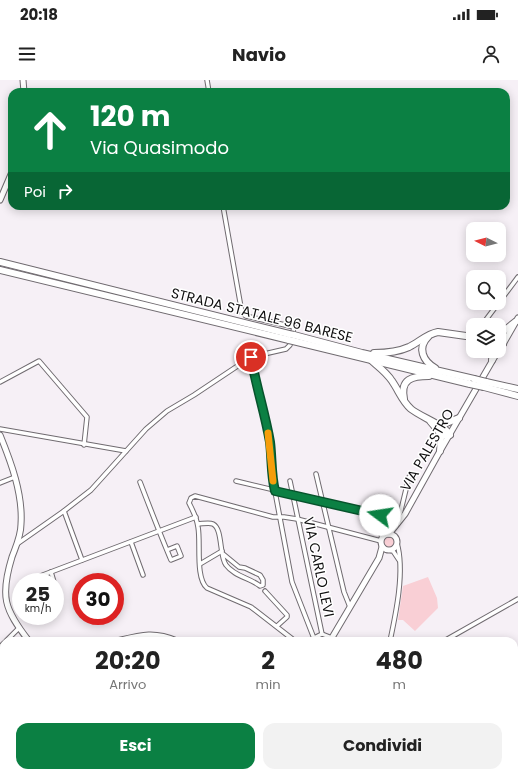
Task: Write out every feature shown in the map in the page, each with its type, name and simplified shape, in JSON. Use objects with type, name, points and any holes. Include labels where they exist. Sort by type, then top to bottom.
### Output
[{"type":"highway","name":"STRADA STATALE 96 BARESE","points":[[0,262],[369,359],[485,384],[518,388]]},
{"type":"highway","name":"STRADA STATALE 96 BARESE","points":[[0,270],[291,338],[362,353],[440,374]]},
{"type":"highway","points":[[506,329],[517,320]]},
{"type":"highway","points":[[362,353],[391,352],[408,348],[432,333],[444,332],[466,336]]},
{"type":"highway","points":[[432,333],[423,344],[422,352],[426,362],[440,374]]},
{"type":"highway","points":[[369,359],[384,371],[392,381],[405,403],[438,428],[447,430],[450,435]]},
{"type":"highway","points":[[405,403],[403,394],[404,385],[409,378],[440,374]]},
{"type":"highway","name":"STRADA STATALE 96 BARESE","points":[[485,384],[518,396]]},
{"type":"highway","points":[[438,428],[459,418]]},
{"type":"highway","points":[[438,428],[441,438],[440,451]]},
{"type":"main road","points":[[0,200],[8,181]]},
{"type":"main road","name":"VIA PALESTRO","points":[[506,335],[517,320]]},
{"type":"main road","name":"VIA PALESTRO","points":[[389,534],[400,522],[492,360]]},
{"type":"main road","points":[[0,435],[15,477],[21,514],[20,535],[3,584],[9,611],[26,637]]},
{"type":"main road","name":"VIA PALESTRO","points":[[396,541],[400,522]]},
{"type":"main road","points":[[333,637],[379,558],[382,547],[381,539],[389,534],[396,541],[393,549],[388,550],[379,558]]},
{"type":"main road","points":[[382,547],[388,550]]},
{"type":"main road","points":[[137,637],[157,634],[166,637]]},
{"type":"street","points":[[17,544],[91,490],[146,429],[167,411],[251,357],[288,348],[290,345],[294,327],[246,316],[242,313],[224,210]]},
{"type":"street","points":[[487,318],[518,277]]},
{"type":"street","points":[[251,357],[265,413],[270,443],[273,481],[292,582],[313,637]]},
{"type":"street","points":[[0,382],[39,361],[87,417],[84,445]]},
{"type":"street","points":[[0,429],[126,452]]},
{"type":"street","points":[[316,474],[344,592],[350,607]]},
{"type":"street","points":[[383,519],[398,517],[401,511],[409,476]]},
{"type":"street","points":[[0,483],[15,477]]},
{"type":"street","points":[[236,481],[380,515],[383,519],[385,530],[389,534]]},
{"type":"street","name":"VIA CARLO LEVI","points":[[290,481],[322,634],[326,637]]},
{"type":"street","points":[[140,482],[167,550]]},
{"type":"street","points":[[290,637],[251,607],[205,587],[201,577],[198,524],[189,503],[190,499],[194,496],[273,516],[298,519],[381,539],[380,529],[383,519]]},
{"type":"street","points":[[64,511],[82,560]]},
{"type":"street","points":[[50,572],[196,517]]},
{"type":"street","points":[[198,524],[212,524],[215,526],[219,535],[224,561],[227,566],[233,571],[262,585]]},
{"type":"street","name":"VIA PALESTRO","points":[[391,637],[398,597],[399,560],[396,541]]},
{"type":"street","points":[[131,542],[143,575]]},
{"type":"street","points":[[388,550],[392,551],[399,560]]},
{"type":"street","points":[[200,564],[222,552]]},
{"type":"street","points":[[222,552],[239,567],[245,568],[260,575],[263,580],[262,585],[265,591],[287,615],[287,617],[277,626]]},
{"type":"street","points":[[451,637],[518,599]]},
{"type":"street","points":[[10,637],[19,628]]},
{"type":"street","name":"VIA CARLO LEVI","points":[[317,637],[322,634]]},
{"type":"shaded area","points":[[389,536],[393,538],[395,542],[393,546],[389,548],[385,546],[383,542],[385,538]]},
{"type":"shaded area","points":[[428,577],[437,598],[438,608],[415,631],[403,620],[398,620],[403,586]]},
{"type":"slow traffic","points":[[268,433],[273,481]]},
{"type":"route","points":[[251,357],[265,413],[275,491],[380,515]]}]
